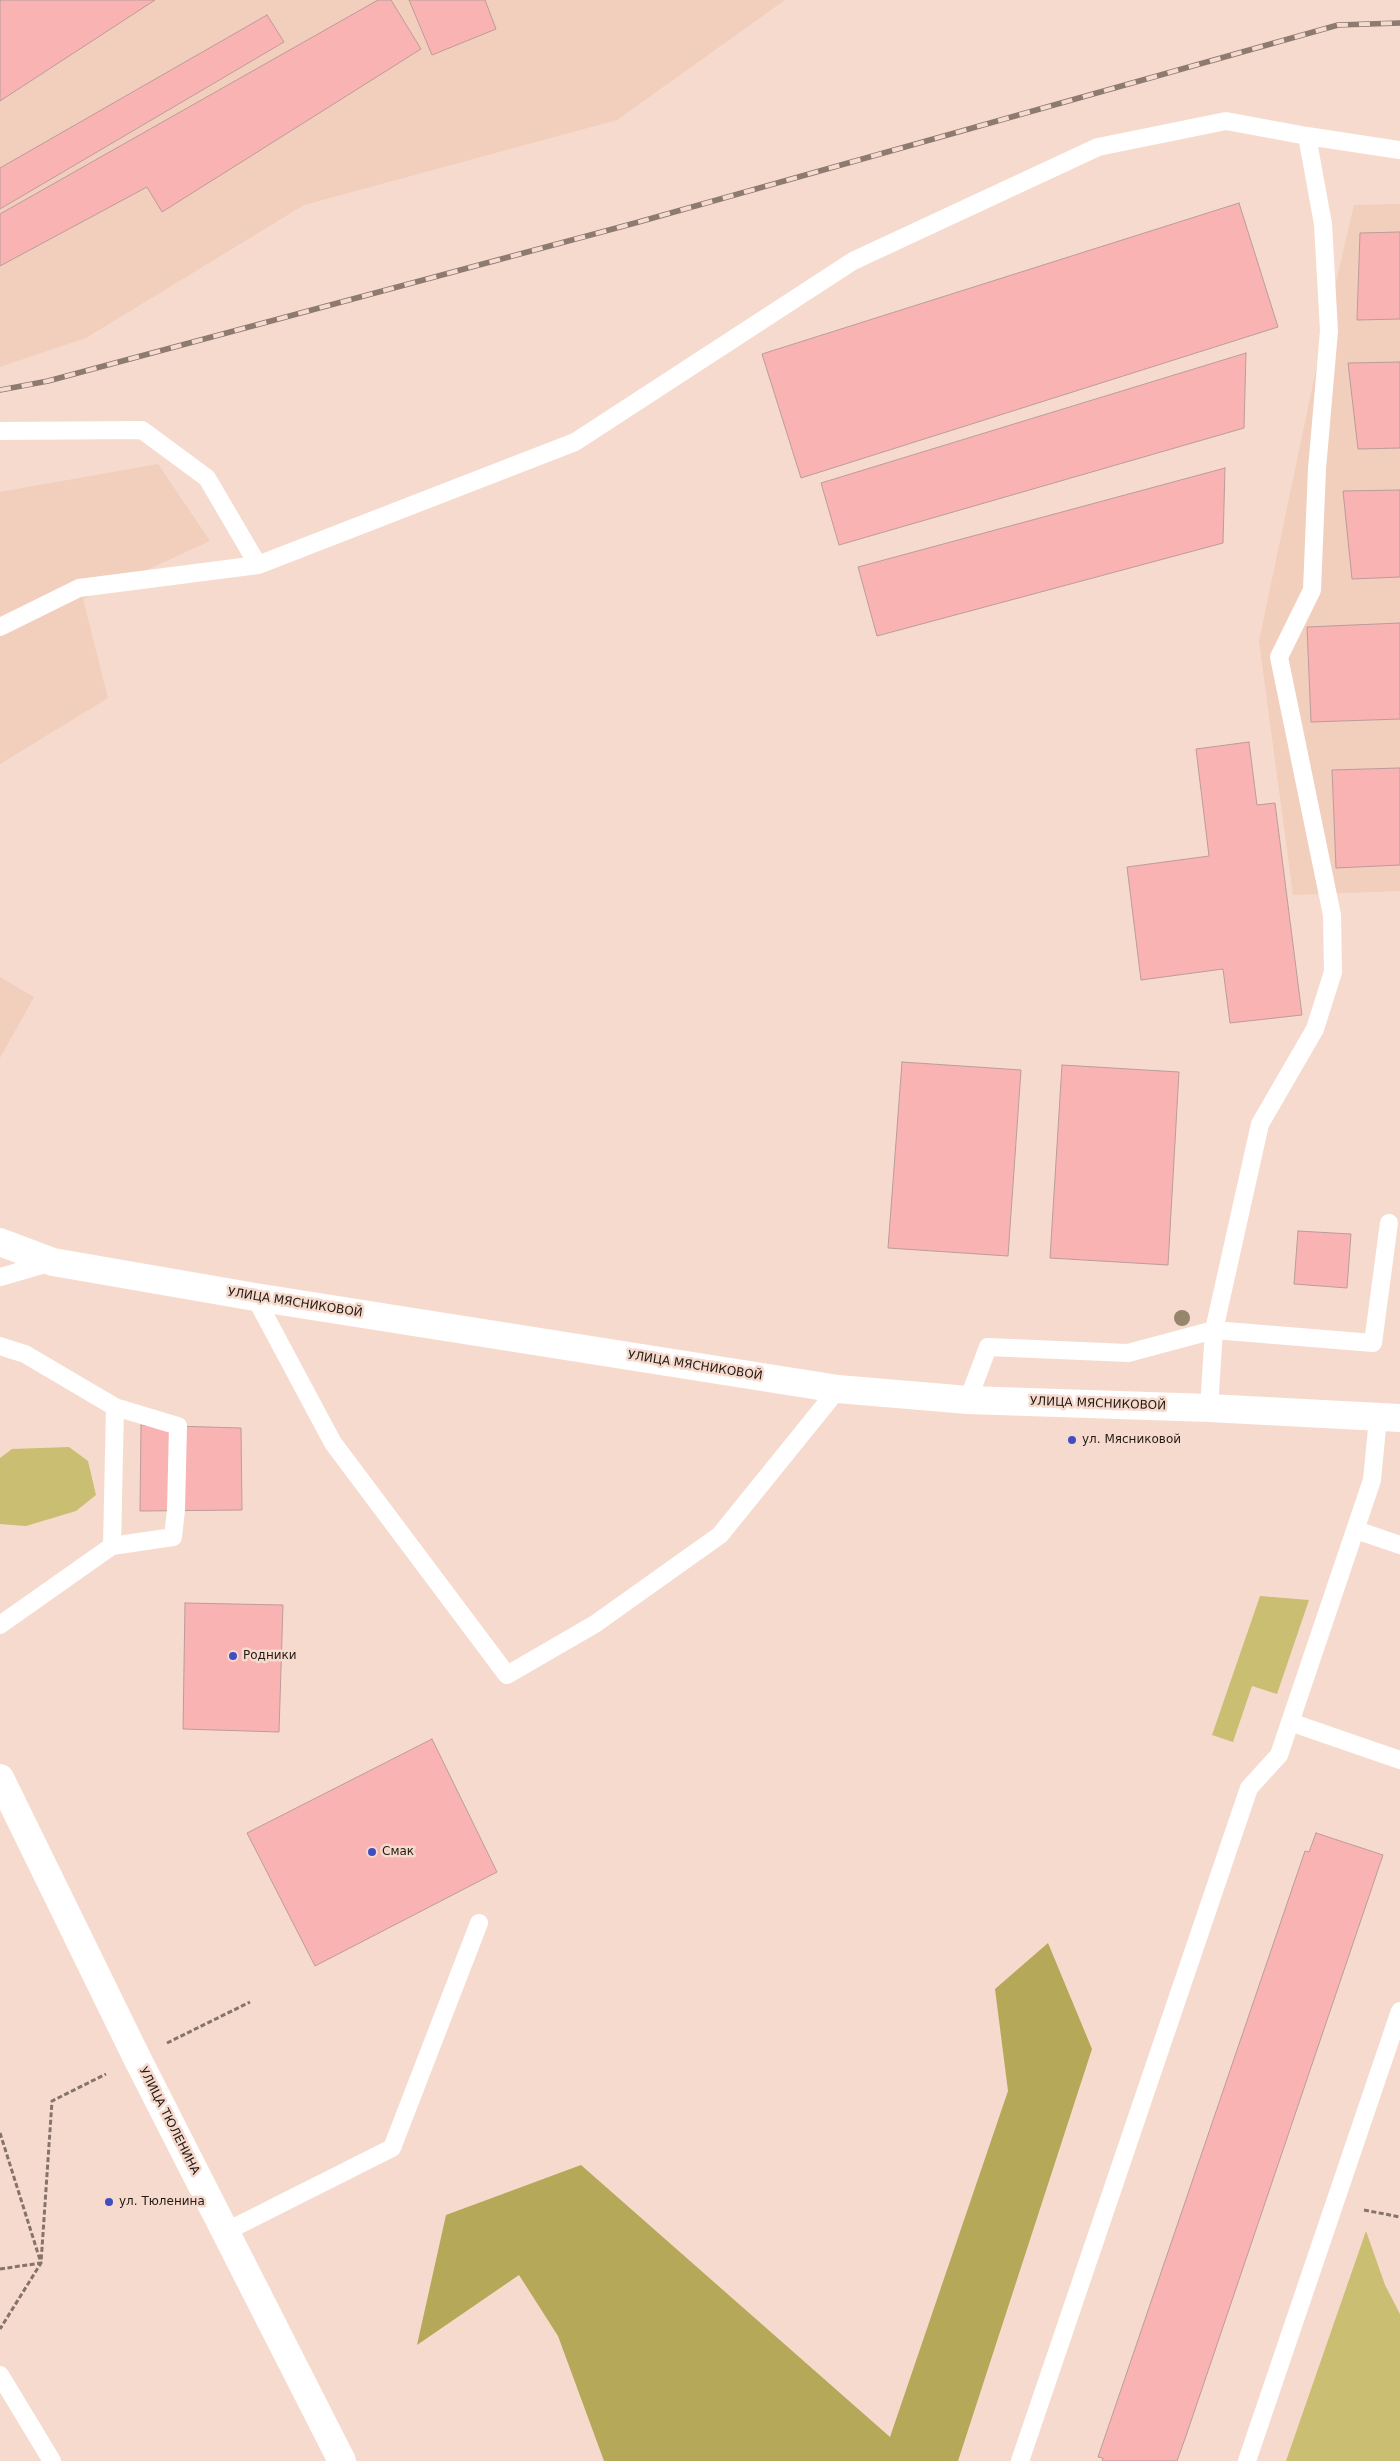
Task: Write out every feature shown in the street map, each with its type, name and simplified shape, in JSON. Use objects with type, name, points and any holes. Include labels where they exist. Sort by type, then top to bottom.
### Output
[{"type":"street","name":"УЛИЦА МЯСНИКОВОЙ","points":[[0,1242],[53,1262],[256,1297],[838,1389],[968,1400],[1209,1408],[1389,1418]]},
{"type":"street","name":"УЛИЦА ТЮЛЕНИНА","points":[[0,1778],[136,2058],[342,2461]]},
{"type":"lane","points":[[0,627],[79,588],[258,565],[575,442],[853,261],[1098,147],[1226,121],[1400,150]]},
{"type":"lane","points":[[1209,1408],[1214,1330],[1260,1124],[1315,1029],[1334,972],[1332,915],[1278,657],[1312,590],[1317,470],[1329,331],[1323,224],[1307,136]]},
{"type":"lane","points":[[0,431],[142,430],[207,478],[258,565]]},
{"type":"lane","points":[[968,1400],[988,1347],[1128,1354],[1214,1330],[1372,1343],[1389,1223]]},
{"type":"lane","points":[[0,1277],[53,1262]]},
{"type":"lane","points":[[256,1297],[333,1444],[507,1675],[595,1624],[720,1535],[838,1389]]},
{"type":"lane","points":[[0,1346],[25,1354],[115,1407],[178,1426],[177,1492],[173,1537],[112,1546],[0,1625]]},
{"type":"lane","points":[[112,1546],[115,1407]]},
{"type":"lane","points":[[1020,2461],[1249,1788],[1255,1779],[1277,1759],[1356,1530],[1389,1418]]},
{"type":"lane","points":[[1356,1530],[1400,1545]]},
{"type":"lane","points":[[1290,1722],[1400,1760]]},
{"type":"lane","points":[[226,2232],[392,2148],[479,1923]]},
{"type":"lane","points":[[1247,2461],[1400,2011]]},
{"type":"lane","points":[[0,2376],[52,2461]]},
{"type":"path","points":[[0,2329],[41,2263],[52,2101]]},
{"type":"path","points":[[0,2133],[41,2263]]},
{"type":"path","points":[[0,2268],[41,2263]]},
{"type":"shaded area","points":[[0,0],[785,0],[617,120],[304,205],[86,338],[0,367]]},
{"type":"shaded area","points":[[1400,204],[1400,891],[1293,895],[1259,641],[1321,346],[1354,205]]},
{"type":"shaded area","points":[[158,464],[210,541],[83,599],[108,698],[0,764],[0,492]]},
{"type":"shaded area","points":[[0,977],[34,997],[0,1058]]},
{"type":"shaded area","points":[[69,1447],[88,1461],[96,1495],[76,1511],[26,1526],[0,1524],[0,1458],[12,1449]]},
{"type":"shaded area","points":[[1260,1596],[1309,1600],[1277,1694],[1252,1686],[1233,1742],[1212,1735]]},
{"type":"shaded area","points":[[1048,1943],[1092,2049],[958,2461],[604,2461],[558,2336],[519,2275],[417,2345],[446,2215],[581,2165],[890,2437],[1008,2091],[995,1989]]},
{"type":"shaded area","points":[[1366,2231],[1385,2285],[1400,2314],[1400,2461],[1286,2461]]},
{"type":"building","points":[[0,0],[155,0],[0,101]]},
{"type":"building","points":[[378,0],[391,0],[421,49],[162,212],[147,187],[0,266],[0,214]]},
{"type":"building","points":[[409,0],[485,0],[496,29],[432,55]]},
{"type":"building","points":[[267,15],[284,42],[0,209],[0,168]]},
{"type":"building","points":[[1239,203],[1278,327],[801,478],[762,354]]},
{"type":"building","points":[[1400,232],[1400,319],[1357,320],[1360,233]]},
{"type":"building","points":[[1246,353],[1244,428],[839,545],[821,483]]},
{"type":"building","points":[[1400,362],[1400,448],[1358,449],[1348,363]]},
{"type":"building","points":[[1225,468],[1223,543],[877,636],[858,567]]},
{"type":"building","points":[[1400,490],[1400,577],[1352,579],[1343,491]]},
{"type":"building","points":[[1400,623],[1400,719],[1311,722],[1307,627]]},
{"type":"building","points":[[1249,742],[1257,805],[1275,803],[1302,1015],[1230,1023],[1223,969],[1141,980],[1127,867],[1209,856],[1196,749]]},
{"type":"building","points":[[1400,768],[1400,865],[1336,868],[1332,770]]},
{"type":"building","points":[[902,1062],[1021,1070],[1008,1256],[888,1248]]},
{"type":"building","points":[[1062,1065],[1179,1072],[1168,1265],[1050,1258]]},
{"type":"building","points":[[1298,1231],[1351,1234],[1347,1288],[1294,1284]]},
{"type":"building","points":[[141,1425],[241,1428],[242,1510],[140,1511]]},
{"type":"building","name":"Родники","points":[[185,1603],[283,1605],[279,1732],[183,1729]]},
{"type":"building","name":"Смак","points":[[432,1739],[497,1872],[315,1966],[247,1833]]},
{"type":"building","points":[[1316,1833],[1383,1855],[1187,2433],[1177,2461],[1102,2461],[1103,2458],[1098,2457],[1305,1851],[1309,1852]]},
{"type":"railway","points":[[0,390],[48,381],[635,223],[1338,25],[1400,23]]},
{"type":"place","name":"ул. Мясниковой","points":[[1072,1440]]},
{"type":"place","name":"Родники","points":[[233,1656]]},
{"type":"place","name":"Смак","points":[[372,1852]]},
{"type":"place","name":"ул. Тюленина","points":[[109,2202]]}]
